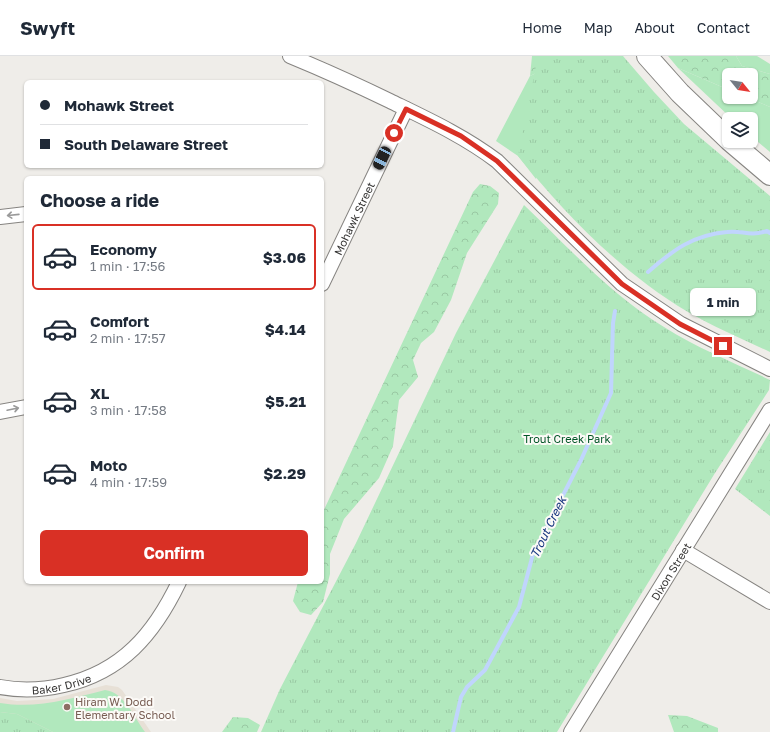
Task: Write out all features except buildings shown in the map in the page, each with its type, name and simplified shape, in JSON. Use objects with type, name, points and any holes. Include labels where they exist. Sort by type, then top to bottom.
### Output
[{"type":"main road","points":[[646,56],[680,92],[722,132]]},
{"type":"main road","points":[[739,148],[770,175]]},
{"type":"street","points":[[290,56],[326,71],[461,136],[497,161],[610,274],[651,305],[711,340],[770,369]]},
{"type":"street","name":"Mohawk Street","points":[[324,280],[406,109]]},
{"type":"street","points":[[0,217],[24,214]]},
{"type":"street","points":[[0,412],[24,407]]},
{"type":"street","name":"Dixon Street","points":[[571,732],[770,410]]},
{"type":"street","points":[[683,550],[770,602]]},
{"type":"street","name":"Baker Drive","points":[[0,687],[29,689],[51,688],[78,682],[99,673],[118,662],[137,646],[154,626],[168,605],[179,584]]},
{"type":"shaded area","name":"Hiram W. Dodd Elementary School","points":[[106,685],[118,687],[122,690],[151,732],[0,732],[0,698],[17,701],[53,699]]},
{"type":"green space","points":[[532,56],[554,56],[557,63],[530,76]]},
{"type":"green space","points":[[538,56],[623,56],[684,124],[770,196],[770,352],[718,328],[688,312],[664,297],[640,279],[596,242],[575,221],[518,156]]},
{"type":"green space","points":[[668,56],[736,56],[742,66],[749,68],[722,68],[722,87],[678,68]]},
{"type":"green space","points":[[736,56],[757,56],[770,64],[770,74],[758,71],[758,68],[742,66]]},
{"type":"green space","points":[[557,63],[536,179],[518,156],[496,141],[530,76]]},
{"type":"green space","points":[[678,68],[722,87],[722,104],[758,104],[758,102],[770,107],[770,152],[758,142],[758,112],[725,112]]},
{"type":"green space","points":[[758,71],[770,74],[770,107],[758,102]]},
{"type":"green space","points":[[480,184],[490,186],[499,193],[498,204],[467,253],[451,300],[434,332],[421,343],[413,360],[418,377],[399,400],[393,446],[379,478],[344,519],[330,554],[330,574],[323,602],[311,615],[300,612],[293,601],[297,584],[324,584],[324,510],[473,192]]},
{"type":"green space","name":"Trout Creek Park","points":[[524,205],[591,270],[626,300],[677,335],[703,349],[770,380],[769,390],[715,473],[557,732],[261,732],[280,689],[356,543],[456,333]]},
{"type":"green space","points":[[770,432],[770,516],[735,489]]},
{"type":"green space","name":"Hiram W. Dodd Elementary School","points":[[105,690],[118,695],[123,700],[145,732],[53,732],[17,714],[0,712],[0,703],[14,705],[40,704],[66,700]]},
{"type":"green space","points":[[0,712],[17,714],[53,732],[0,732]]},
{"type":"green space","points":[[668,715],[687,716],[718,728],[718,732],[674,732]]},
{"type":"green space","points":[[233,717],[248,718],[260,725],[257,732],[222,732]]},
{"type":"waterway","name":"Trout Creek","points":[[648,272],[675,250],[704,236],[733,232],[760,233],[767,231],[770,233]]},
{"type":"waterway","name":"Trout Creek","points":[[453,732],[461,697],[467,687],[485,670],[519,607],[533,554],[581,460],[611,393],[613,323],[615,311]]},
{"type":"place","name":"Hiram W. Dodd Elementary School","points":[[67,707]]},
{"type":"route","points":[[394,133],[406,109],[461,136],[497,161],[518,181],[534,200],[622,284],[680,324],[723,346]]}]
